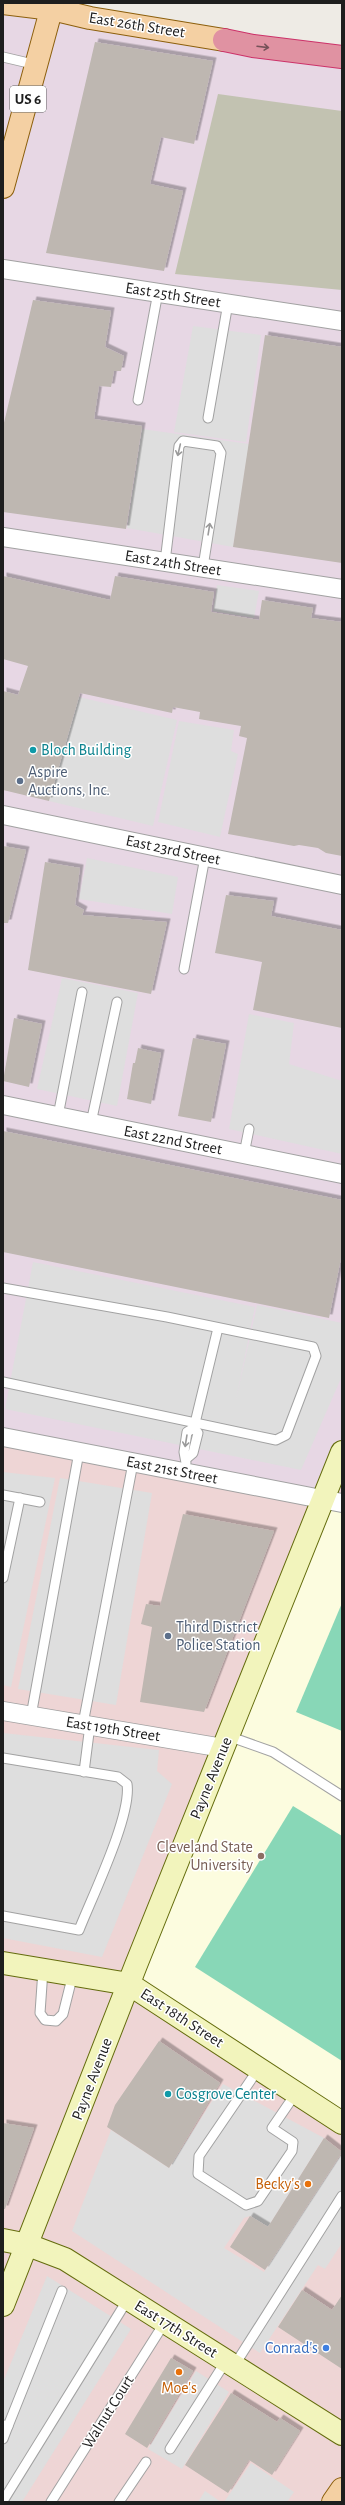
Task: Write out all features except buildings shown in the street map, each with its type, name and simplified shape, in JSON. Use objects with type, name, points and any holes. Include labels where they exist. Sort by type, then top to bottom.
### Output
[{"type":"highway","points":[[224,40],[253,46],[342,57]]},
{"type":"main road","name":"East 26th Street","points":[[3,4],[53,6],[90,18],[224,40]]},
{"type":"main road","name":"US 6","points":[[3,187],[7,157],[37,66],[53,6]]},
{"type":"main road","points":[[333,2502],[342,2489]]},
{"type":"street","name":"East 25th Street","points":[[3,269],[342,321]]},
{"type":"street","name":"East 24th Street","points":[[3,536],[342,589]]},
{"type":"street","name":"East 23rd Street","points":[[3,815],[342,885]]},
{"type":"street","name":"East 22nd Street","points":[[3,1106],[342,1174]]},
{"type":"street","name":"East 21st Street","points":[[3,1438],[133,1463],[185,1466],[333,1501]]},
{"type":"street","name":"Payne Avenue","points":[[3,2305],[226,1742],[333,1501],[342,1452]]},
{"type":"street","name":"East 19th Street","points":[[3,1711],[86,1725],[226,1742]]},
{"type":"street","name":"East 18th Street","points":[[3,1965],[43,1969],[129,1984],[342,2123]]},
{"type":"street","name":"East 17th Street","points":[[3,2240],[28,2245],[65,2259],[342,2434]]},
{"type":"lane","points":[[3,57],[37,66]]},
{"type":"lane","points":[[138,400],[158,292]]},
{"type":"lane","points":[[208,418],[228,303]]},
{"type":"lane","points":[[165,562],[179,446],[184,441],[217,446],[221,453],[203,567]]},
{"type":"lane","points":[[184,969],[205,857]]},
{"type":"lane","points":[[58,1116],[82,992]]},
{"type":"lane","points":[[91,1123],[117,1002]]},
{"type":"lane","points":[[244,1154],[248,1129]]},
{"type":"lane","points":[[3,1288],[313,1347],[316,1356],[286,1435],[276,1440],[195,1425],[3,1382]]},
{"type":"lane","points":[[185,1466],[193,1453],[198,1433],[195,1425],[218,1328]]},
{"type":"lane","points":[[31,1716],[79,1452]]},
{"type":"lane","points":[[84,1772],[86,1725],[133,1463]]},
{"type":"lane","points":[[3,1495],[40,1502]]},
{"type":"lane","points":[[3,1578],[6,1549],[20,1498]]},
{"type":"lane","points":[[226,1742],[273,1752],[342,1796]]},
{"type":"lane","points":[[3,1758],[124,1780],[128,1791],[124,1818],[79,1930],[3,1916]]},
{"type":"lane","points":[[43,1969],[40,2013],[46,2020],[56,2020],[62,2014],[73,1974]]},
{"type":"lane","points":[[259,2068],[199,2156],[198,2174],[246,2205],[258,2201],[292,2151],[294,2142],[272,2128],[296,2093]]},
{"type":"lane","points":[[170,2449],[230,2363],[342,2196]]},
{"type":"lane","points":[[3,2439],[6,2425],[62,2291]]},
{"type":"lane","points":[[3,2501],[128,2299]]},
{"type":"lane","name":"Walnut Court","points":[[51,2502],[165,2322]]},
{"type":"lane","points":[[119,2502],[146,2462]]},
{"type":"shaded area","points":[[3,3],[342,57],[342,1452],[324,1500],[3,1437]]},
{"type":"shaded area","points":[[218,94],[342,111],[342,290],[175,274]]},
{"type":"shaded area","points":[[193,326],[261,335],[246,442],[174,432]]},
{"type":"shaded area","points":[[142,429],[249,444],[233,547],[127,528]]},
{"type":"shaded area","points":[[217,585],[259,591],[254,618],[213,611]]},
{"type":"shaded area","points":[[79,697],[177,720],[153,826],[49,801]]},
{"type":"shaded area","points":[[179,721],[234,730],[231,751],[238,754],[220,837],[158,822]]},
{"type":"shaded area","points":[[87,858],[178,877],[172,914],[79,899]]},
{"type":"shaded area","points":[[62,978],[138,993],[117,1106],[37,1089]]},
{"type":"shaded area","points":[[249,1014],[294,1023],[289,1064],[342,1081],[342,1154],[229,1129]]},
{"type":"shaded area","points":[[33,1262],[255,1307],[236,1400],[257,1305],[342,1323],[342,1376],[301,1470],[5,1409]]},
{"type":"shaded area","points":[[3,1438],[342,1452],[342,2502],[3,2502]]},
{"type":"shaded area","points":[[3,1472],[55,1478],[11,1687],[3,1685]]},
{"type":"shaded area","points":[[60,1478],[152,1493],[116,1705],[18,1689]]},
{"type":"shaded area","name":"Cleveland State University","points":[[324,1500],[342,1503],[342,2123],[129,1984]]},
{"type":"shaded area","points":[[3,1733],[159,1750],[157,1771],[172,1784],[102,1957],[3,1938]]},
{"type":"shaded area","points":[[223,2084],[324,2138],[268,2227],[250,2216],[244,2218],[224,2248],[264,2272],[342,2153],[342,2243],[325,2269],[318,2265],[260,2353],[72,2231],[111,2130],[169,2168]]},
{"type":"shaded area","points":[[47,2276],[131,2329],[22,2502],[3,2502],[3,2382]]},
{"type":"shaded area","points":[[196,2371],[229,2392],[182,2469],[148,2449]]},
{"type":"shaded area","points":[[251,2463],[294,2492],[287,2502],[224,2502]]},
{"type":"shaded area","points":[[205,2491],[221,2502],[198,2502]]},
{"type":"green space","points":[[342,1603],[342,1731],[296,1712]]},
{"type":"green space","points":[[293,1806],[342,1836],[342,2061],[195,1967]]},
{"type":"place","name":"Bloch Building","points":[[33,750]]},
{"type":"place","name":"Aspire Auctions, Inc.","points":[[20,781]]},
{"type":"place","name":"Third District Police Station","points":[[168,1636]]},
{"type":"place","name":"Cleveland State University","points":[[261,1856]]},
{"type":"place","name":"Cosgrove Center","points":[[168,2094]]},
{"type":"place","name":"Becky's","points":[[308,2184]]},
{"type":"place","name":"Conrad's","points":[[326,2348]]},
{"type":"place","name":"Moe's","points":[[179,2372]]}]
